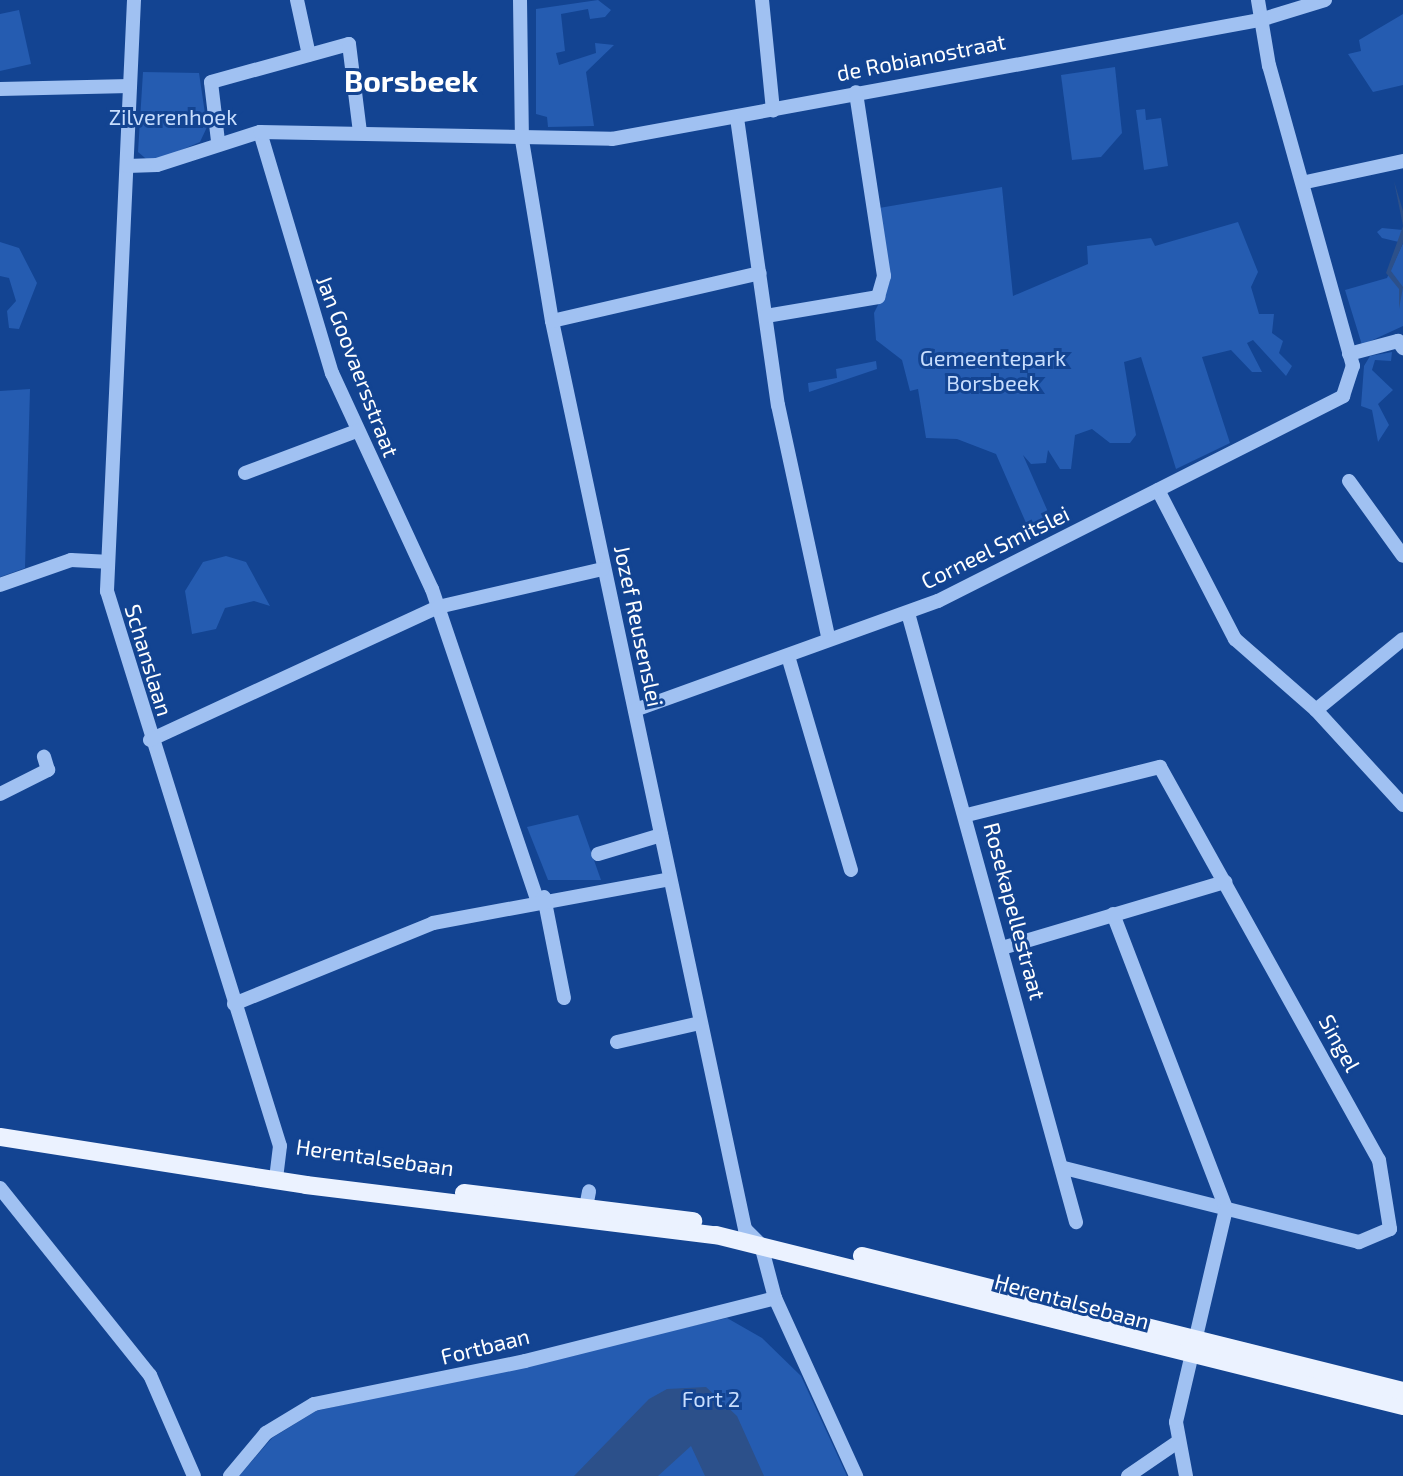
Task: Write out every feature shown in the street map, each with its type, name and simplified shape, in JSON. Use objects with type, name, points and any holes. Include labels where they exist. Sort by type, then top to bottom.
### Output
[{"type":"main road","name":"Herentalsebaan","points":[[0,1125],[277,1174],[588,1199],[738,1233],[1003,1300],[1403,1406]]},
{"type":"main road","name":"Herentalsebaan","points":[[0,1137],[738,1233],[761,1245],[1003,1300]]},
{"type":"main road","name":"Herentalsebaan","points":[[1193,1350],[1403,1391]]},
{"type":"street","name":"Schanslaan","points":[[134,0],[106,562],[112,617],[280,1146],[277,1174]]},
{"type":"street","points":[[297,0],[309,55]]},
{"type":"street","points":[[762,0],[773,110]]},
{"type":"street","points":[[1258,0],[1260,20],[1306,182],[1349,354],[1398,341],[1403,348]]},
{"type":"street","name":"de Robianostraat","points":[[127,166],[157,165],[218,141],[260,132],[360,132],[522,140],[612,139],[1260,20],[1325,0]]},
{"type":"street","name":"Jozef Reusenslei","points":[[521,2],[522,140],[552,321],[700,1023],[738,1233]]},
{"type":"street","points":[[218,141],[211,82],[349,44],[360,132]]},
{"type":"street","points":[[0,89],[130,86]]},
{"type":"street","points":[[766,316],[878,297],[884,276],[856,92]]},
{"type":"street","points":[[737,118],[766,316],[829,640]]},
{"type":"street","name":"Jan Goovaersstraat","points":[[260,132],[306,298],[357,431],[438,607],[540,898],[564,998]]},
{"type":"street","points":[[1306,182],[1403,161]]},
{"type":"street","points":[[552,321],[760,273]]},
{"type":"street","name":"Corneel Smitslei","points":[[635,710],[908,613],[1335,402],[1352,382],[1349,354]]},
{"type":"street","points":[[245,473],[357,431]]},
{"type":"street","points":[[1349,481],[1403,556]]},
{"type":"street","points":[[1158,490],[1235,639],[1316,710],[1403,805]]},
{"type":"street","points":[[0,585],[71,560],[106,562]]},
{"type":"street","points":[[150,740],[438,607],[603,569]]},
{"type":"street","name":"Rosekapellestraat","points":[[908,613],[967,815],[1076,1222]]},
{"type":"street","points":[[1316,710],[1403,639]]},
{"type":"street","points":[[788,656],[851,870]]},
{"type":"street","points":[[0,794],[48,770],[44,757]]},
{"type":"street","name":"Singel","points":[[967,815],[1160,767],[1379,1160],[1392,1212],[1390,1229],[1359,1242],[1064,1168]]},
{"type":"street","points":[[598,854],[661,835]]},
{"type":"street","points":[[234,1004],[433,923],[540,898],[670,879]]},
{"type":"street","points":[[1002,948],[1225,882]]},
{"type":"street","points":[[1113,914],[1226,1209],[1193,1350],[1176,1443],[1186,1476]]},
{"type":"street","points":[[617,1042],[700,1023]]},
{"type":"street","points":[[0,1188],[150,1375],[194,1476]]},
{"type":"street","points":[[761,1245],[775,1298],[856,1476]]},
{"type":"street","name":"Fortbaan","points":[[230,1476],[266,1433],[314,1404],[525,1361],[775,1298]]},
{"type":"street","points":[[1128,1476],[1176,1443]]},
{"type":"green space","points":[[598,0],[611,10],[605,17],[590,19],[588,9],[561,14],[565,51],[556,53],[559,65],[596,53],[595,43],[614,45],[586,72],[594,126],[548,127],[547,117],[536,114],[536,9]]},
{"type":"green space","points":[[19,10],[31,64],[0,71],[0,14]]},
{"type":"green space","points":[[1403,14],[1403,85],[1373,92],[1348,54],[1361,51],[1359,40]]},
{"type":"green space","points":[[1115,67],[1122,133],[1101,157],[1072,160],[1061,75]]},
{"type":"green space","name":"Zilverenhoek","points":[[143,72],[199,73],[207,127],[200,142],[151,163],[138,152]]},
{"type":"green space","points":[[1145,109],[1146,120],[1161,118],[1168,166],[1144,170],[1136,110]]},
{"type":"green space","name":"Gemeentepark Borsbeek","points":[[1002,187],[1013,296],[1088,264],[1087,246],[1151,238],[1155,246],[1238,222],[1258,272],[1251,287],[1259,314],[1274,314],[1272,333],[1283,341],[1279,353],[1292,366],[1286,376],[1253,340],[1247,343],[1262,372],[1252,372],[1231,350],[1202,357],[1230,443],[1176,469],[1141,357],[1124,362],[1136,435],[1130,443],[1110,443],[1092,429],[1075,435],[1071,469],[1060,469],[1048,450],[1046,463],[1031,464],[1023,455],[1052,521],[1030,532],[996,454],[957,439],[926,438],[918,389],[910,391],[902,360],[876,340],[874,313],[890,281],[879,208]]},
{"type":"green space","points":[[1382,228],[1403,230],[1403,243],[1382,238],[1377,232]]},
{"type":"green space","points":[[0,242],[19,248],[37,283],[19,329],[9,328],[7,311],[16,301],[9,278],[0,276]]},
{"type":"green space","points":[[1403,243],[1403,326],[1362,345],[1345,290],[1387,278]]},
{"type":"green space","points":[[1392,352],[1391,361],[1375,360],[1372,370],[1393,390],[1378,404],[1389,425],[1378,442],[1372,410],[1361,406],[1364,366],[1370,356]]},
{"type":"green space","points":[[876,361],[877,369],[809,392],[808,383],[837,378],[836,369]]},
{"type":"green space","points":[[30,389],[25,568],[0,577],[0,391]]},
{"type":"green space","points":[[226,556],[246,562],[270,606],[254,601],[225,608],[216,629],[192,634],[185,591],[203,562]]},
{"type":"green space","points":[[578,815],[601,880],[548,880],[527,827]]},
{"type":"green space","name":"Fort 2","points":[[727,1318],[762,1338],[801,1376],[847,1476],[239,1476],[272,1438],[316,1411]]},
{"type":"shaded area","points":[[1394,181],[1403,211],[1403,226]]},
{"type":"shaded area","points":[[1403,226],[1403,243],[1391,271],[1403,287],[1399,309],[1399,289],[1386,273]]},
{"type":"shaded area","points":[[706,1387],[737,1416],[764,1476],[705,1476],[691,1446],[658,1476],[574,1476],[649,1399],[667,1389]]},
{"type":"district","name":"Borsbeek","points":[[411,80]]}]
